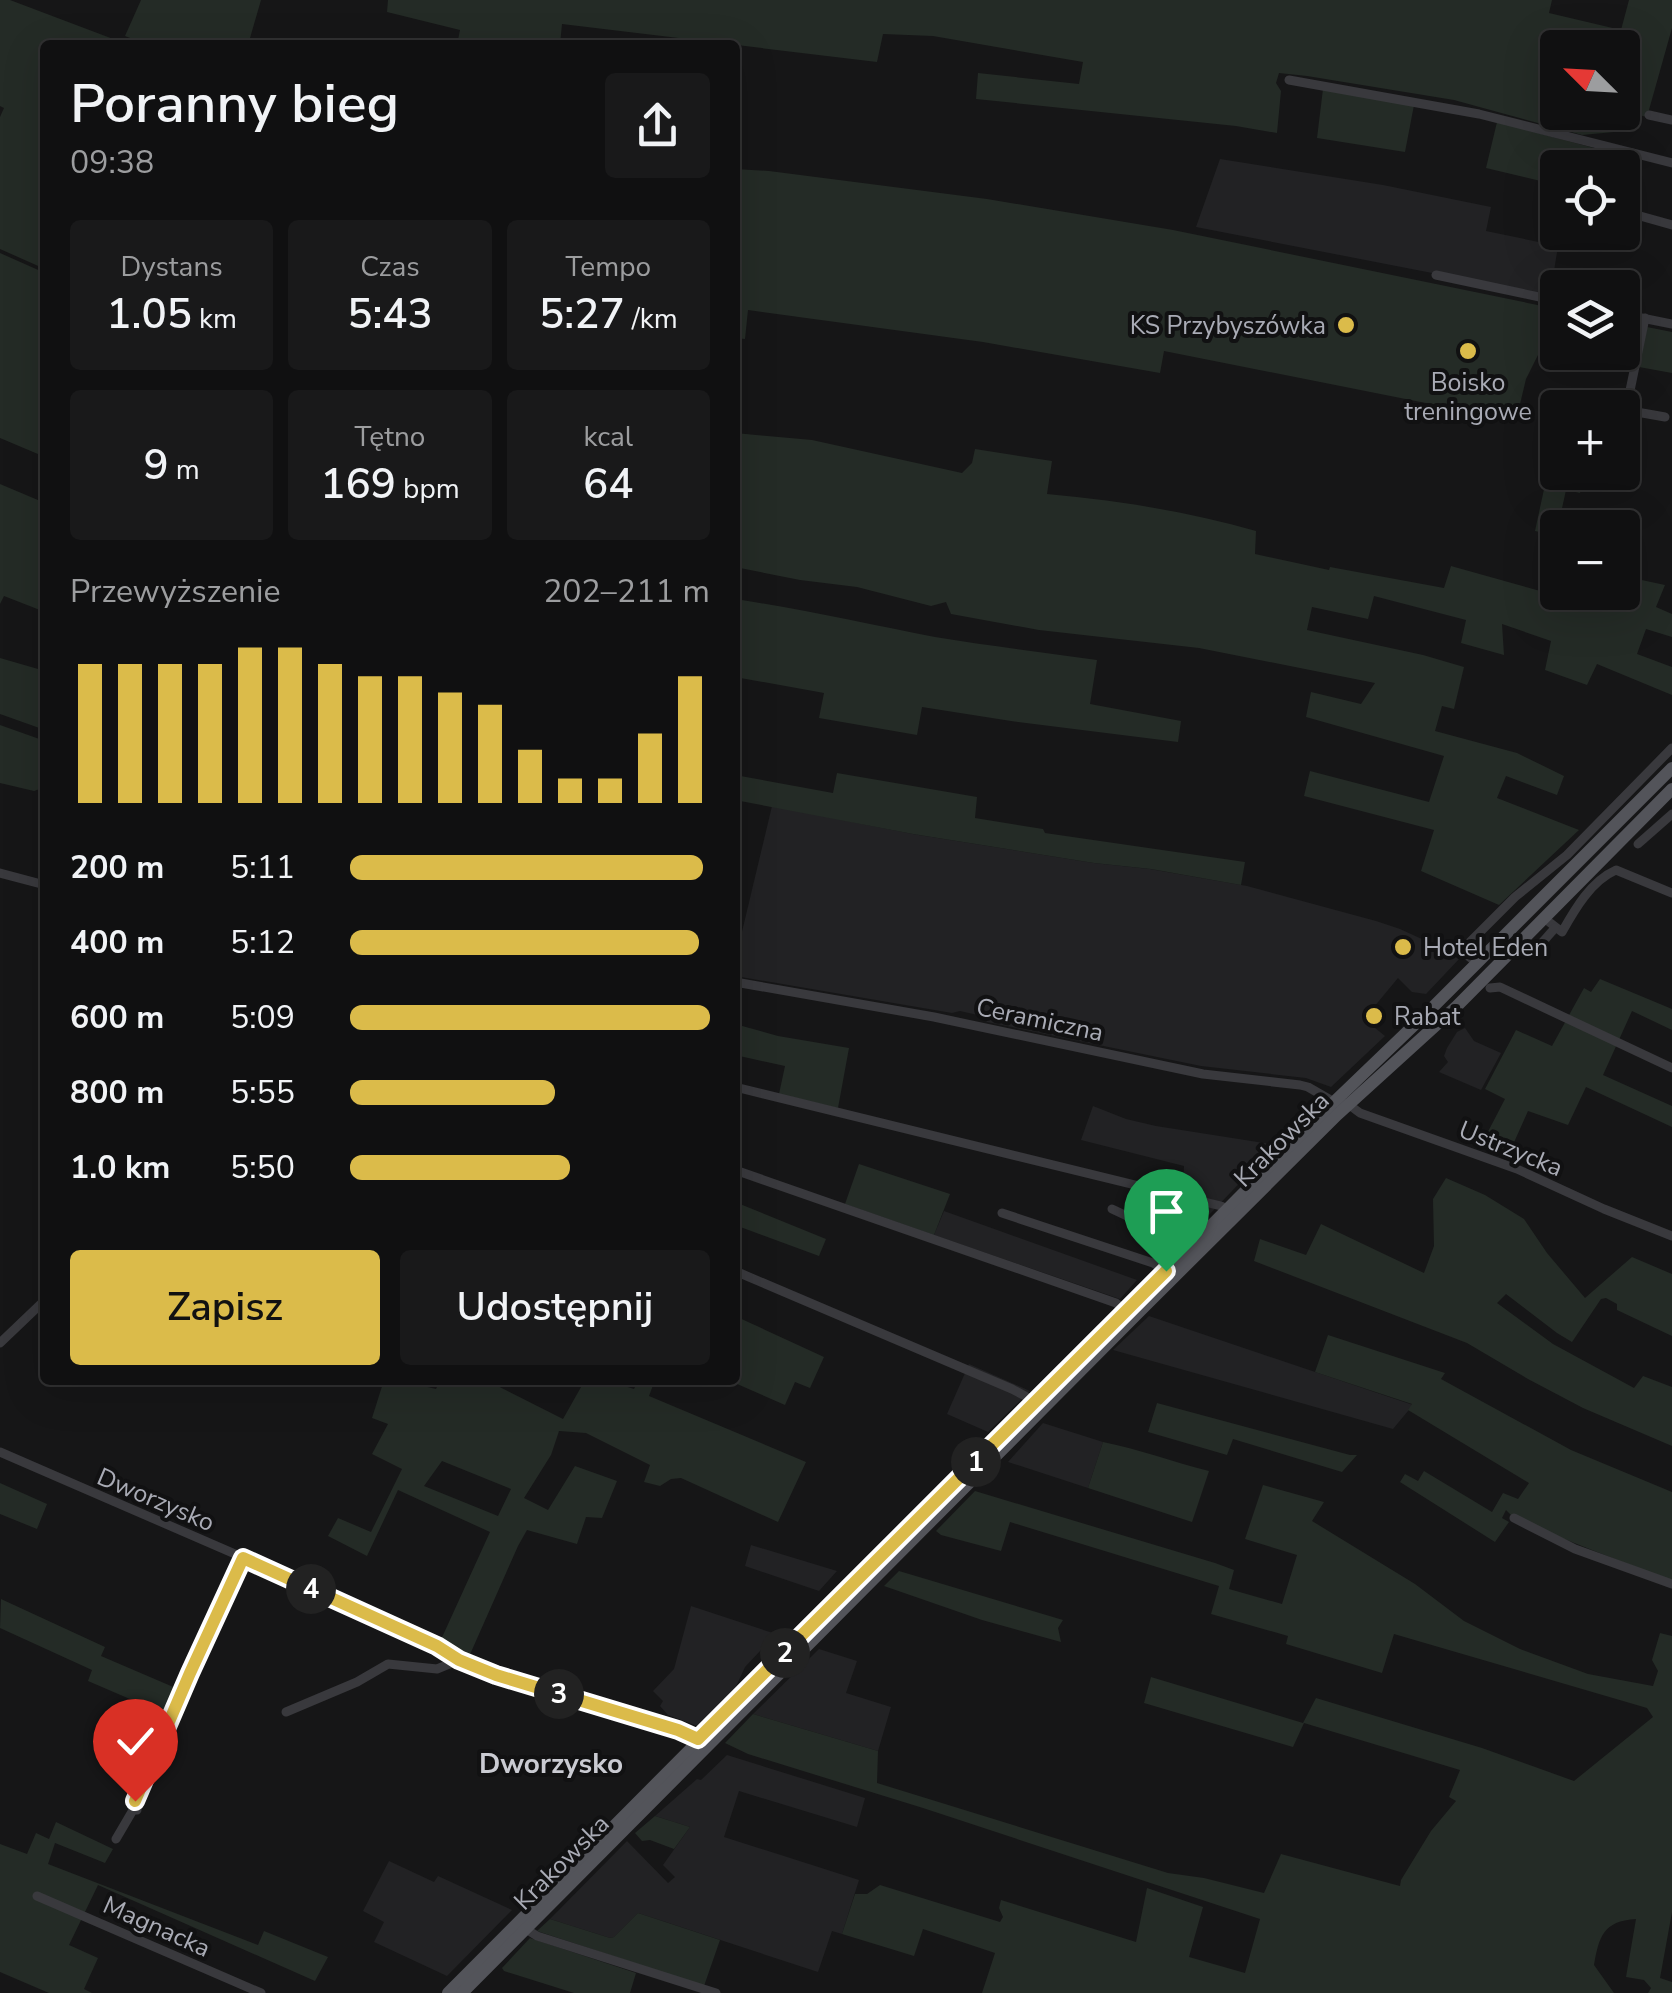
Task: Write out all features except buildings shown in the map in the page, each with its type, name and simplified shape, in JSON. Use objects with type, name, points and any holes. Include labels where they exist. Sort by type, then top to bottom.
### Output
[{"type":"main road","name":"Krakowska","points":[[448,1993],[1140,1311],[1672,768]]},
{"type":"main road","name":"Krakowska","points":[[462,1993],[1227,1209],[1341,1103],[1428,1034],[1672,789]]},
{"type":"street","points":[[1288,80],[1479,114],[1672,163]]},
{"type":"street","points":[[1650,115],[1672,120]]},
{"type":"street","points":[[1640,216],[1672,225]]},
{"type":"street","points":[[1436,276],[1540,296]]},
{"type":"street","points":[[1640,317],[1672,324]]},
{"type":"street","points":[[1644,318],[1627,405],[1631,411],[1665,418]]},
{"type":"street","points":[[1477,963],[1463,952],[1469,943],[1515,897],[1567,855],[1672,748]]},
{"type":"street","points":[[1638,844],[1672,814],[1659,802]]},
{"type":"street","points":[[1544,918],[1562,932],[1582,900],[1616,870],[1672,893]]},
{"type":"street","points":[[0,873],[40,884]]},
{"type":"street","points":[[1540,946],[1555,928]]},
{"type":"street","name":"Ceramiczna","points":[[740,983],[934,1017],[1204,1074],[1300,1084],[1341,1103]]},
{"type":"street","points":[[1490,988],[1500,987],[1672,1068]]},
{"type":"street","name":"Krakowska","points":[[740,1088],[1227,1209]]},
{"type":"street","name":"Ustrzycka","points":[[1341,1103],[1392,1126],[1517,1169],[1604,1210],[1672,1236]]},
{"type":"street","points":[[740,1172],[1116,1303],[1126,1311]]},
{"type":"street","points":[[1112,1209],[1191,1246]]},
{"type":"street","points":[[1002,1213],[1153,1263],[1166,1271]]},
{"type":"street","points":[[740,1273],[1036,1402]]},
{"type":"street","points":[[0,1343],[40,1305]]},
{"type":"street","name":"Dworzysko","points":[[0,1452],[243,1558],[437,1646],[459,1660],[496,1675],[678,1730],[703,1743]]},
{"type":"street","points":[[1514,1518],[1575,1549],[1672,1584]]},
{"type":"street","points":[[116,1839],[133,1810],[137,1810],[135,1801],[147,1771],[243,1558]]},
{"type":"street","name":"Dworzysko","points":[[286,1712],[357,1682],[388,1664],[437,1669],[459,1660]]},
{"type":"street","name":"Magnacka","points":[[38,1896],[261,1993]]},
{"type":"street","points":[[526,1929],[537,1936],[716,1993]]},
{"type":"shaded area","points":[[0,0],[10,0],[116,40],[40,40],[40,267],[0,249],[0,117],[4,108],[0,106]]},
{"type":"shaded area","points":[[141,0],[261,0],[249,40],[135,40],[125,36]]},
{"type":"shaded area","points":[[388,0],[1552,0],[1549,13],[1621,30],[1540,30],[1540,124],[1454,100],[1279,73],[1277,133],[976,99],[978,73],[1079,84],[1083,62],[933,36],[883,34],[877,62],[740,45],[740,40],[695,40],[562,24],[560,40],[458,40],[460,30],[387,12]]},
{"type":"shaded area","points":[[1629,0],[1672,0],[1672,28],[1647,117],[1640,115],[1640,30],[1621,30]]},
{"type":"shaded area","points":[[1323,89],[1414,105],[1405,152],[1317,138]]},
{"type":"shaded area","points":[[1497,122],[1601,150],[1540,150],[1540,181],[1486,168]]},
{"type":"shaded area","points":[[1564,130],[1616,130],[1614,132],[1582,135]]},
{"type":"shaded area","points":[[1220,159],[1491,207],[1486,231],[1540,242],[1540,250],[1557,250],[1554,270],[1540,270],[1540,294],[1196,227]]},
{"type":"shaded area","points":[[740,169],[987,199],[1173,230],[1540,306],[1540,351],[1526,379],[1516,421],[1164,351],[1160,373],[983,342],[748,310],[745,339],[740,338]]},
{"type":"shaded area","points":[[0,253],[40,271],[40,455],[0,438]]},
{"type":"shaded area","points":[[1647,327],[1672,332],[1672,373],[1640,367]]},
{"type":"shaded area","points":[[740,433],[812,440],[962,473],[972,463],[975,449],[1052,461],[1047,494],[1153,508],[1256,531],[1255,554],[1329,570],[1330,567],[1444,588],[1451,566],[1540,591],[1540,610],[1640,610],[1640,580],[1665,585],[1656,607],[1672,614],[1672,637],[1646,629],[1637,654],[1672,667],[1672,695],[1597,664],[1587,685],[1545,670],[1551,641],[1502,624],[1504,655],[1461,643],[1466,620],[1374,596],[1368,619],[1312,607],[1307,630],[1464,667],[1454,709],[1442,706],[1435,731],[1517,753],[1564,776],[1557,795],[1506,776],[1497,798],[1579,830],[1499,905],[1421,871],[1434,830],[1304,796],[1310,771],[1429,802],[1444,756],[1306,717],[1311,692],[1361,704],[1375,683],[1199,648],[1039,630],[951,614],[946,602],[931,606],[857,587],[740,568]]},
{"type":"shaded area","points":[[0,484],[40,501],[40,610],[4,596],[0,604]]},
{"type":"shaded area","points":[[1544,490],[1566,490],[1562,510],[1540,510],[1540,532],[1535,531]]},
{"type":"shaded area","points":[[740,600],[935,637],[1097,660],[1090,704],[1181,721],[1178,742],[922,707],[917,735],[819,718],[824,693],[740,678]]},
{"type":"shaded area","points":[[0,658],[40,670],[40,728],[0,714]]},
{"type":"shaded area","points":[[0,725],[40,739],[40,789],[34,791],[0,783]]},
{"type":"shaded area","points":[[837,773],[977,797],[975,818],[1043,829],[1045,833],[1245,862],[1241,885],[913,834],[740,801],[740,776],[833,793]]},
{"type":"shaded area","points":[[772,806],[913,834],[1247,886],[1376,921],[1461,957],[1426,994],[1412,992],[1398,978],[1364,1019],[1385,1036],[1331,1087],[1306,1078],[1201,1066],[987,1022],[982,1016],[960,1011],[952,1013],[740,977],[740,940]]},
{"type":"shaded area","points":[[1600,979],[1672,1009],[1672,1030],[1632,1011],[1603,1075],[1672,1106],[1672,1127],[1586,1087],[1568,1125],[1528,1111],[1507,1158],[1480,1147],[1505,1099],[1485,1089],[1516,1030],[1552,1046],[1584,988],[1591,992]]},
{"type":"shaded area","points":[[740,1025],[849,1048],[838,1108],[779,1094],[785,1066],[740,1056]]},
{"type":"shaded area","points":[[1465,1028],[1474,1041],[1501,1053],[1481,1090],[1439,1072],[1448,1062],[1444,1056],[1447,1048],[1457,1032]]},
{"type":"shaded area","points":[[1093,1106],[1156,1126],[1276,1145],[1185,1240],[1161,1228],[1183,1193],[1184,1166],[1081,1140]]},
{"type":"shaded area","points":[[859,1164],[950,1194],[934,1235],[845,1204]]},
{"type":"shaded area","points":[[1446,1178],[1485,1195],[1524,1219],[1585,1298],[1632,1257],[1672,1274],[1672,1336],[1617,1310],[1617,1304],[1606,1298],[1601,1299],[1572,1342],[1506,1294],[1497,1303],[1553,1344],[1634,1388],[1643,1376],[1672,1387],[1672,1446],[1583,1408],[1467,1343],[1254,1261],[1260,1239],[1306,1255],[1321,1224],[1424,1273],[1434,1246],[1433,1199]]},
{"type":"shaded area","points":[[740,1204],[826,1239],[819,1256],[740,1227]]},
{"type":"shaded area","points":[[944,1211],[1137,1280],[1120,1299],[934,1235]]},
{"type":"shaded area","points":[[1149,1316],[1413,1405],[1393,1429],[1113,1350]]},
{"type":"shaded area","points":[[740,1318],[824,1357],[810,1388],[795,1382],[785,1405],[739,1385]]},
{"type":"shaded area","points":[[1328,1335],[1445,1373],[1441,1379],[1571,1450],[1672,1492],[1672,1581],[1514,1518],[1506,1510],[1502,1518],[1509,1522],[1495,1542],[1400,1482],[1405,1474],[1418,1481],[1424,1471],[1492,1512],[1503,1493],[1518,1499],[1529,1483],[1408,1410],[1412,1404],[1315,1372]]},
{"type":"shaded area","points":[[969,1364],[1030,1391],[988,1432],[947,1414]]},
{"type":"shaded area","points":[[382,1385],[436,1389],[438,1385],[496,1385],[563,1419],[582,1385],[621,1385],[634,1389],[636,1385],[653,1385],[649,1396],[806,1462],[778,1522],[681,1478],[660,1486],[644,1482],[650,1465],[586,1433],[559,1431],[551,1455],[524,1498],[548,1510],[575,1466],[617,1481],[602,1518],[586,1517],[577,1544],[527,1530],[468,1659],[439,1644],[490,1532],[398,1490],[367,1556],[328,1536],[338,1518],[371,1532],[402,1469],[372,1454],[388,1424],[372,1418]],"holes":[[[442,1461],[511,1489],[498,1516],[424,1486]]]},
{"type":"shaded area","points":[[1157,1403],[1357,1455],[1342,1472],[1233,1439],[1227,1455],[1148,1432]]},
{"type":"shaded area","points":[[1043,1423],[1103,1442],[1088,1488],[1008,1462]]},
{"type":"shaded area","points":[[1103,1442],[1209,1471],[1192,1522],[1088,1488]]},
{"type":"shaded area","points":[[0,1483],[47,1504],[37,1529],[0,1514]]},
{"type":"shaded area","points":[[1263,1485],[1324,1502],[1312,1521],[1415,1584],[1464,1621],[1520,1649],[1588,1674],[1653,1686],[1658,1671],[1652,1660],[1660,1633],[1672,1636],[1672,1912],[1660,1978],[1672,1982],[1672,1993],[1648,1993],[1651,1988],[1644,1980],[1626,1977],[1636,1919],[1610,1927],[1598,1946],[1594,1965],[1614,1993],[982,1993],[995,1953],[923,1929],[914,1956],[842,1934],[855,1894],[867,1894],[880,1885],[1000,1922],[1001,1900],[1136,1942],[1147,1888],[1203,1907],[1189,1957],[1245,1973],[1260,1919],[748,1754],[725,1743],[753,1714],[878,1751],[877,1783],[1168,1873],[1264,1893],[1281,1854],[1400,1886],[1431,1831],[1456,1801],[1449,1797],[1460,1770],[1304,1723],[1293,1747],[1144,1703],[1151,1677],[1303,1723],[1316,1698],[1482,1748],[1574,1781],[1653,1717],[1647,1708],[1394,1634],[1382,1673],[1286,1644],[1288,1636],[1211,1614],[1219,1586],[1010,1522],[1001,1551],[936,1531],[975,1491],[1215,1563],[1234,1570],[1229,1589],[1282,1604],[1297,1555],[1245,1539]]},
{"type":"shaded area","points":[[751,1545],[837,1571],[819,1591],[745,1566]]},
{"type":"shaded area","points":[[899,1571],[1063,1620],[1058,1628],[1061,1642],[884,1586]]},
{"type":"shaded area","points":[[1,1599],[105,1647],[101,1656],[178,1689],[167,1715],[88,1681],[92,1670],[0,1628]]},
{"type":"shaded area","points":[[691,1606],[776,1634],[745,1667],[733,1693],[700,1727],[668,1715],[660,1706],[663,1701],[653,1691],[674,1669]]},
{"type":"shaded area","points":[[819,1649],[857,1661],[846,1693],[891,1707],[878,1751],[753,1714]]},
{"type":"shaded area","points":[[727,1755],[865,1798],[857,1827],[739,1791],[724,1837],[859,1880],[842,1934],[832,1931],[818,1972],[638,1913],[610,1938],[550,1919],[627,1841],[668,1883],[675,1877],[663,1865],[690,1827],[655,1816]]},
{"type":"shaded area","points":[[655,1816],[690,1827],[674,1849],[642,1841],[635,1833]]},
{"type":"shaded area","points":[[56,1822],[113,1849],[105,1863],[55,1843],[48,1864],[258,1945],[264,1931],[328,1957],[315,1981],[98,1885],[69,1945],[98,1958],[84,1989],[92,1993],[49,1993],[0,1972],[0,1844],[27,1854],[36,1833],[49,1839]]},
{"type":"shaded area","points":[[389,1861],[434,1882],[438,1876],[512,1910],[447,1976],[374,1942],[384,1922],[363,1911]]},
{"type":"shaded area","points":[[638,1913],[720,1940],[704,1986],[537,1931],[550,1919],[610,1938]]},
{"type":"shaded area","points":[[530,1938],[636,1973],[630,1993],[574,1993],[504,1971],[502,1968]]},
{"type":"place","name":"KS Przybyszówka","points":[[1346,325]]},
{"type":"place","name":"Boisko treningowe","points":[[1468,351]]},
{"type":"place","name":"Hotel Eden","points":[[1403,947]]},
{"type":"place","name":"Rabat","points":[[1374,1016]]},
{"type":"district","name":"Dworzysko","points":[[551,1763]]},
{"type":"route","points":[[135,1801],[243,1558],[496,1675],[698,1739],[1166,1271]]}]
